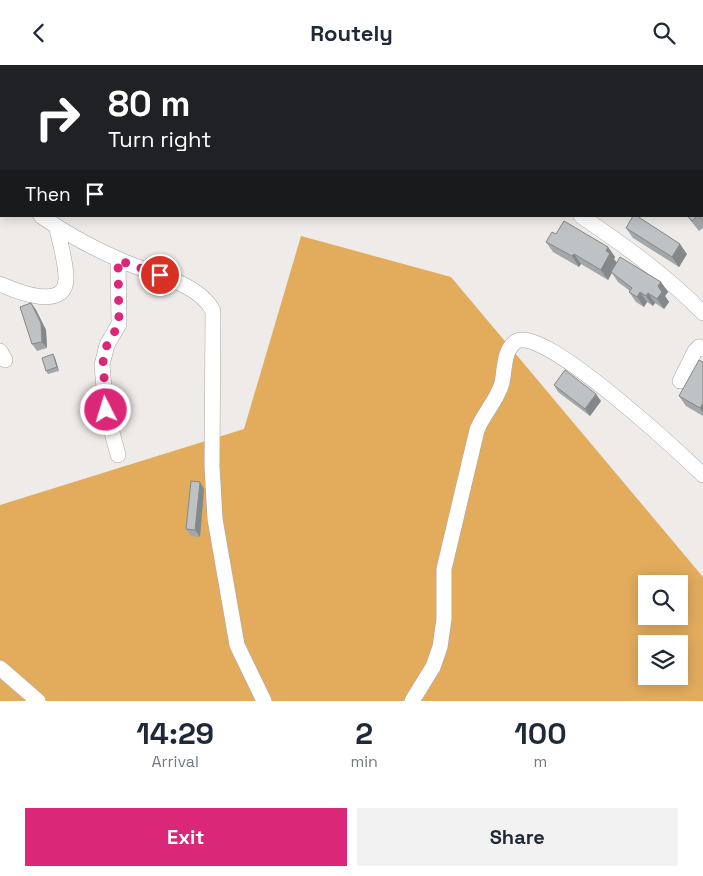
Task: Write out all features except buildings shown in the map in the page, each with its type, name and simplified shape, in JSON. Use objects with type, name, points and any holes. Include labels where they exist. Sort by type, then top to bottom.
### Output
[{"type":"street","points":[[42,217],[58,228],[118,260],[197,292],[208,302],[213,311],[212,467],[215,519],[237,645],[264,701]]},
{"type":"street","points":[[582,217],[635,252],[666,277],[703,313]]},
{"type":"street","points":[[0,284],[40,298],[52,297],[62,291],[66,280],[58,228]]},
{"type":"street","points":[[118,260],[119,324],[107,345],[102,365],[106,410],[118,455]]},
{"type":"street","points":[[412,701],[433,667],[440,647],[444,619],[444,569],[477,431],[499,393],[509,350],[514,343],[520,340],[534,342],[565,358],[670,443],[703,475]]},
{"type":"street","points":[[680,381],[695,351],[699,347],[703,349]]},
{"type":"street","points":[[0,668],[38,701]]},
{"type":"shaded area","points":[[301,236],[451,277],[703,577],[703,701],[0,701],[0,505],[244,429]]},
{"type":"route","points":[[106,410],[102,365],[104,352],[119,324],[118,260],[160,275]]}]
